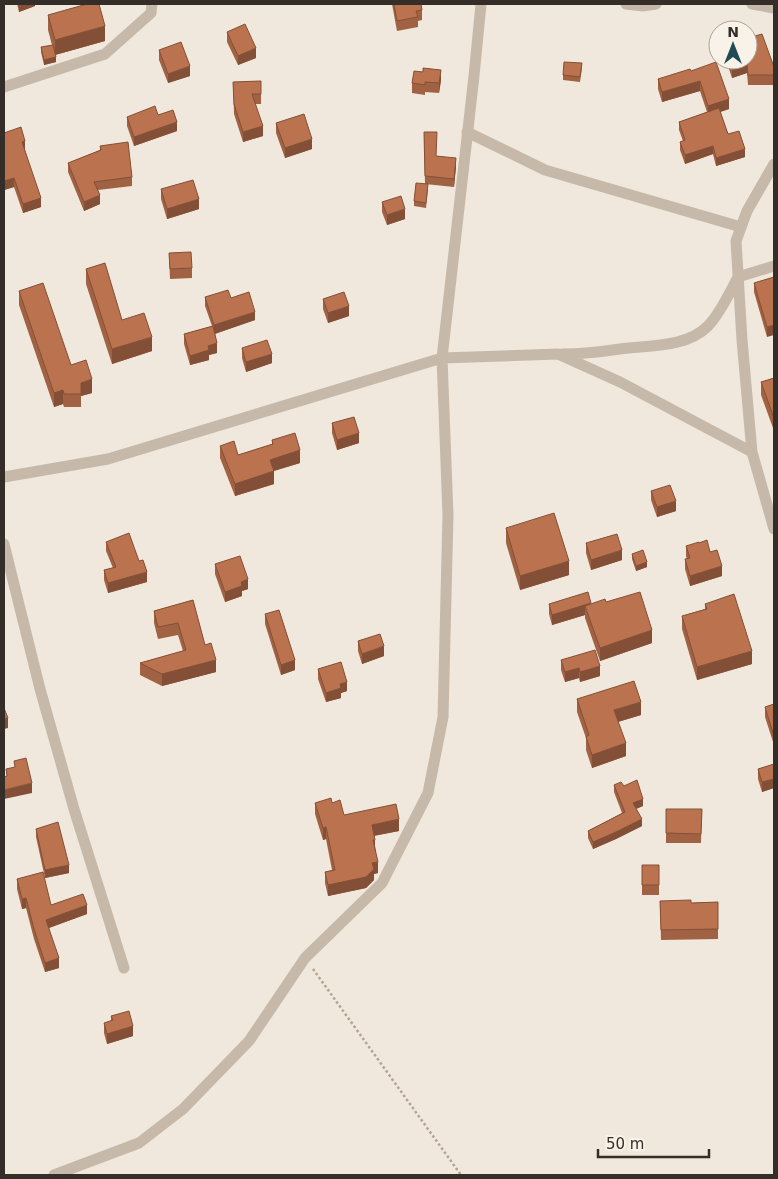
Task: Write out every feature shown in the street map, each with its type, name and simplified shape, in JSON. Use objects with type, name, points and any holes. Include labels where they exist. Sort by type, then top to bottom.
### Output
[{"type":"street","points":[[4,87],[104,54],[150,13],[152,4]]},
{"type":"street","points":[[54,1175],[138,1143],[183,1109],[249,1041],[305,958],[382,883],[428,793],[443,717],[448,516],[442,358],[481,4]]},
{"type":"street","points":[[626,4],[643,6],[656,4]]},
{"type":"street","points":[[752,4],[774,8]]},
{"type":"street","points":[[468,132],[545,170],[741,227]]},
{"type":"street","points":[[774,164],[747,211],[736,241],[742,340],[752,452],[774,529]]},
{"type":"street","points":[[4,477],[108,460],[442,358],[588,354],[679,342],[699,333],[709,325],[738,277],[774,266]]},
{"type":"street","points":[[558,354],[620,382],[752,452]]},
{"type":"street","points":[[4,544],[58,754],[124,968]]},
{"type":"path","points":[[305,958],[461,1175]]},
{"type":"building","points":[[87,4],[99,4],[105,26],[55,40],[48,15]]},
{"type":"building","points":[[394,4],[421,4],[422,10],[416,11],[418,17],[397,21]]},
{"type":"building","points":[[245,24],[256,48],[238,56],[227,32]]},
{"type":"building","points":[[762,34],[774,67],[774,75],[748,75],[748,70],[758,70],[758,35]]},
{"type":"building","points":[[181,42],[190,66],[168,74],[159,50]]},
{"type":"building","points":[[53,45],[56,57],[44,60],[41,47]]},
{"type":"building","points":[[564,62],[582,63],[580,77],[563,75]]},
{"type":"building","points":[[708,65],[708,70],[719,70],[729,99],[708,106],[700,81],[662,92],[658,79],[690,69],[691,71]]},
{"type":"building","points":[[423,68],[441,70],[439,83],[425,82],[425,85],[412,83],[414,71],[423,72]]},
{"type":"building","points":[[261,81],[261,94],[252,94],[263,126],[243,132],[234,104],[233,82]]},
{"type":"building","points":[[155,106],[158,115],[173,110],[177,122],[134,137],[127,117]]},
{"type":"building","points":[[719,108],[728,134],[739,131],[745,149],[716,158],[713,146],[685,155],[680,142],[685,140],[679,122]]},
{"type":"building","points":[[304,114],[312,139],[285,148],[276,123]]},
{"type":"building","points":[[21,127],[25,141],[22,142],[41,198],[23,204],[14,178],[4,181],[4,133]]},
{"type":"building","points":[[424,132],[437,132],[436,156],[456,158],[454,179],[425,176]]},
{"type":"building","points":[[128,142],[132,177],[94,182],[100,195],[84,202],[68,163],[101,150],[100,146]]},
{"type":"building","points":[[193,180],[199,199],[167,209],[161,189]]},
{"type":"building","points":[[416,183],[428,184],[426,203],[414,201]]},
{"type":"building","points":[[401,196],[405,209],[387,215],[382,202]]},
{"type":"building","points":[[191,252],[192,268],[170,269],[169,253]]},
{"type":"building","points":[[105,263],[122,320],[144,313],[152,337],[112,349],[86,269]]},
{"type":"building","points":[[774,277],[774,325],[767,327],[754,283]]},
{"type":"building","points":[[43,283],[71,365],[86,360],[92,379],[81,383],[81,394],[64,394],[63,390],[54,393],[19,291]]},
{"type":"building","points":[[228,290],[231,298],[249,292],[255,312],[214,325],[205,297]]},
{"type":"building","points":[[344,292],[349,306],[328,313],[323,299]]},
{"type":"building","points":[[213,326],[217,343],[208,346],[209,350],[190,356],[184,334]]},
{"type":"building","points":[[267,340],[272,354],[246,362],[242,348]]},
{"type":"building","points":[[774,378],[774,418],[761,382]]},
{"type":"building","points":[[354,417],[359,433],[337,440],[332,423]]},
{"type":"building","points":[[295,433],[300,450],[270,460],[274,471],[235,484],[220,446],[234,441],[238,455],[273,444],[272,440]]},
{"type":"building","points":[[670,485],[676,501],[657,507],[651,491]]},
{"type":"building","points":[[554,513],[569,561],[520,576],[506,528]]},
{"type":"building","points":[[129,533],[139,561],[143,560],[147,572],[108,583],[104,570],[116,567],[106,542]]},
{"type":"building","points":[[617,534],[622,550],[591,560],[586,543]]},
{"type":"building","points":[[707,540],[710,552],[717,550],[722,566],[690,576],[685,559],[690,558],[686,546]]},
{"type":"building","points":[[643,550],[647,562],[636,566],[632,554]]},
{"type":"building","points":[[240,556],[248,579],[241,582],[242,586],[225,592],[215,564]]},
{"type":"building","points":[[588,592],[591,603],[552,615],[549,604]]},
{"type":"building","points":[[640,592],[652,630],[600,648],[585,606],[605,599],[606,602]]},
{"type":"building","points":[[734,594],[752,651],[697,667],[682,616],[707,609],[705,604]]},
{"type":"building","points":[[193,600],[205,645],[211,643],[216,660],[162,674],[140,663],[186,650],[178,623],[158,627],[154,611]]},
{"type":"building","points":[[279,610],[295,660],[281,665],[265,614]]},
{"type":"building","points":[[380,634],[384,646],[362,654],[358,641]]},
{"type":"building","points":[[595,650],[600,666],[580,672],[579,668],[565,672],[561,660]]},
{"type":"building","points":[[341,662],[347,682],[340,684],[341,688],[326,693],[318,669]]},
{"type":"building","points":[[634,681],[641,702],[614,710],[626,743],[592,755],[586,737],[589,735],[577,699]]},
{"type":"building","points":[[774,704],[774,736],[765,707]]},
{"type":"building","points":[[4,708],[8,718],[4,719]]},
{"type":"building","points":[[26,758],[32,783],[4,790],[4,777],[7,776],[6,769],[15,767],[14,761]]},
{"type":"building","points":[[774,764],[774,779],[762,782],[758,769]]},
{"type":"building","points":[[637,780],[643,799],[633,803],[642,819],[593,842],[588,831],[625,812],[614,785],[621,782],[624,786]]},
{"type":"building","points":[[331,798],[332,803],[340,800],[344,815],[396,804],[399,819],[372,825],[378,862],[372,863],[374,869],[366,877],[328,885],[325,872],[335,870],[326,827],[323,828],[315,803]]},
{"type":"building","points":[[666,809],[702,809],[701,834],[666,833]]},
{"type":"building","points":[[58,822],[69,865],[45,870],[36,829]]},
{"type":"building","points":[[642,865],[659,865],[659,885],[642,885]]},
{"type":"building","points":[[43,872],[51,905],[83,894],[87,905],[46,920],[59,958],[45,963],[26,898],[22,899],[17,879]]},
{"type":"building","points":[[691,900],[691,903],[718,902],[718,929],[661,930],[660,901]]},
{"type":"building","points":[[129,1011],[133,1026],[107,1034],[104,1023],[113,1020],[111,1016]]}]
